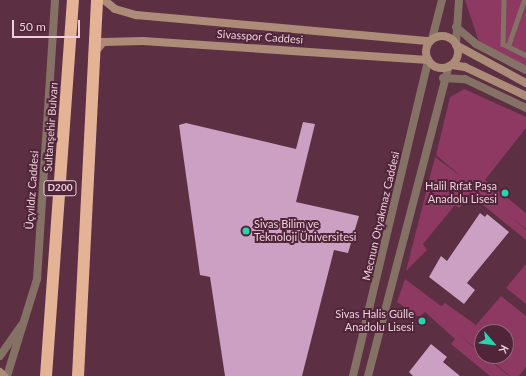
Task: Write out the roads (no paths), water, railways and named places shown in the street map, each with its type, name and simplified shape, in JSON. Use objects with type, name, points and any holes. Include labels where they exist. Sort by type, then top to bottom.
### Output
[{"type":"highway","name":"Sultanşehir Bulvarı","points":[[46,376],[72,0]]},
{"type":"highway","name":"D200","points":[[78,376],[97,0]]},
{"type":"street","name":"Üçyıldız Caddesi","points":[[8,376],[29,315],[37,280],[55,0]]},
{"type":"street","name":"Sivasspor Caddesi","points":[[104,0],[115,9],[136,16],[431,40]]},
{"type":"street","points":[[442,0],[431,40],[426,50],[428,60],[436,67],[450,65],[465,67],[526,96]]},
{"type":"street","points":[[368,376],[443,78],[457,55],[456,27],[459,0]]},
{"type":"street","points":[[456,27],[476,44],[526,70]]},
{"type":"street","points":[[431,40],[446,37],[526,83]]},
{"type":"street","name":"Sivasspor Caddesi","points":[[95,52],[103,42],[143,41],[428,60]]},
{"type":"street","name":"Mecnun Otyakmaz Caddesi","points":[[353,376],[428,60]]},
{"type":"street","points":[[443,78],[465,79],[526,108]]},
{"type":"street","points":[[0,356],[29,315]]},
{"type":"street","points":[[0,372],[4,376]]},
{"type":"lane","points":[[504,0],[503,44],[526,54]]},
{"type":"lane","points":[[508,46],[524,0]]},
{"type":"place","name":"Halil Rıfat Paşa Anadolu Lisesi","points":[[505,193]]},
{"type":"place","name":"Sivas Bilim ve Teknoloji Üniversitesi","points":[[246,231]]},
{"type":"place","name":"Sivas Halis Gülle Anadolu Lisesi","points":[[422,321]]}]
